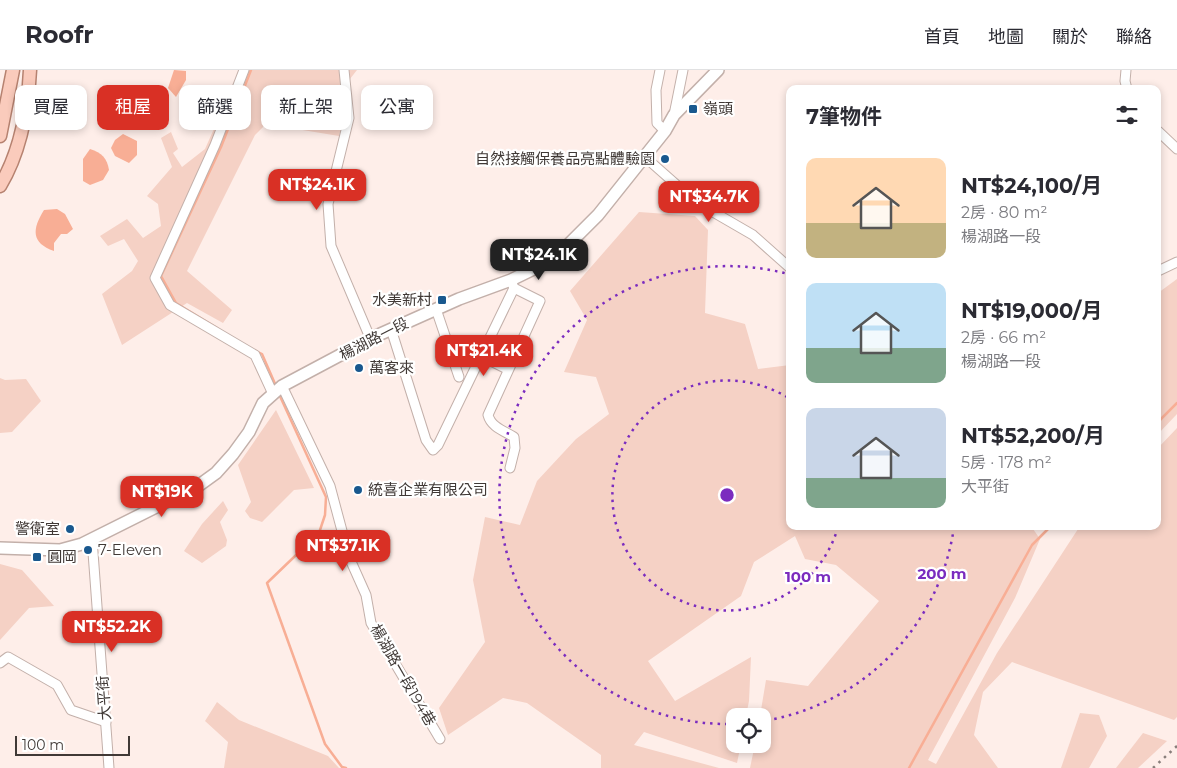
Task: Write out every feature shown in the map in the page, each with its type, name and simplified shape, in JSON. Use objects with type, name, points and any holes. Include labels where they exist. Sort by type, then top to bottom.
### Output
[{"type":"main road","points":[[0,136],[13,70]]},
{"type":"main road","points":[[0,186],[22,134],[29,96],[30,70]]},
{"type":"street","name":"楊湖路一段194巷","points":[[244,70],[215,145],[155,278],[170,305],[256,355],[330,486],[349,557],[366,595],[371,623],[440,739]]},
{"type":"street","points":[[344,70],[349,118],[328,204],[331,246],[371,340]]},
{"type":"street","points":[[660,70],[656,90],[657,123],[665,131]]},
{"type":"street","points":[[674,115],[683,70]]},
{"type":"street","name":"楊湖路一段","points":[[0,548],[60,550],[82,544],[198,486],[216,473],[248,432],[263,403],[277,390],[391,329],[436,309],[512,284],[554,259],[598,216],[665,131],[674,115],[718,70]]},
{"type":"street","points":[[1126,70],[1126,85]]},
{"type":"street","points":[[1161,134],[1177,149]]},
{"type":"street","points":[[644,157],[696,202],[753,235],[786,264]]},
{"type":"street","points":[[1161,270],[1177,262]]},
{"type":"street","points":[[391,329],[426,440],[433,450],[438,445],[481,356],[512,284],[540,301],[507,368],[488,415],[489,421],[514,437],[515,448],[510,468]]},
{"type":"street","points":[[436,309],[459,377]]},
{"type":"street","points":[[481,356],[507,368]]},
{"type":"street","name":"大平街","points":[[92,539],[109,768]]},
{"type":"street","points":[[0,663],[8,656],[57,685],[71,710],[106,722]]},
{"type":"shaded area","points":[[174,70],[186,71],[186,80],[183,85],[179,85],[179,92],[176,97],[169,89]]},
{"type":"shaded area","points":[[240,70],[357,70],[345,85],[261,85],[261,129],[255,135],[187,271],[232,310],[223,323],[187,303],[122,345],[102,294],[132,271],[138,261],[124,239],[108,246],[100,236],[127,219],[143,238],[161,226],[158,204],[147,196],[172,167],[161,138],[171,132],[178,149],[173,153],[182,167],[205,149],[213,130],[251,130],[251,85],[233,85]]},
{"type":"shaded area","points":[[302,130],[340,130],[339,136]]},
{"type":"shaded area","points":[[123,134],[137,141],[137,155],[129,163],[115,156],[111,148],[115,140]]},
{"type":"shaded area","points":[[90,149],[103,156],[109,170],[103,180],[90,185],[83,181],[83,159]]},
{"type":"shaded area","points":[[57,209],[65,214],[73,229],[67,234],[61,234],[54,243],[54,251],[41,244],[36,235],[36,229],[44,210]]},
{"type":"shaded area","points":[[639,212],[695,216],[708,230],[705,313],[745,324],[758,369],[786,366],[786,530],[1034,530],[1040,539],[1015,598],[928,760],[936,764],[997,653],[1077,530],[1161,530],[1161,445],[1177,428],[1177,717],[1174,720],[1012,662],[983,692],[974,735],[998,768],[750,768],[753,753],[771,753],[771,708],[761,708],[766,680],[808,686],[879,601],[836,565],[805,559],[795,536],[754,562],[741,596],[648,661],[675,701],[751,657],[748,708],[726,708],[726,753],[739,753],[737,763],[644,732],[634,745],[719,768],[601,768],[601,755],[527,703],[503,698],[448,735],[439,708],[485,642],[473,580],[485,517],[520,525],[537,481],[576,439],[609,414],[596,377],[564,372],[587,320],[570,291]]},
{"type":"shaded area","points":[[1177,279],[1177,414],[1161,431],[1161,291]]},
{"type":"shaded area","points":[[0,378],[5,380],[26,379],[41,401],[12,432],[0,433]]},
{"type":"shaded area","points":[[276,410],[314,488],[294,490],[262,522],[250,518],[245,511],[251,502],[238,465]]},
{"type":"shaded area","points":[[223,501],[228,510],[220,522],[227,540],[226,546],[202,563],[184,551],[202,524]]},
{"type":"shaded area","points":[[0,564],[22,570],[54,606],[29,608],[0,640]]},
{"type":"shaded area","points":[[217,702],[239,720],[328,756],[339,768],[224,768],[228,742],[205,721]]},
{"type":"shaded area","points":[[1080,713],[1099,715],[1107,736],[1089,768],[1061,768]]},
{"type":"shaded area","points":[[1143,733],[1167,741],[1138,768],[1116,768]]},
{"type":"waterway","points":[[217,328],[176,303],[161,276],[221,147],[251,70]]},
{"type":"waterway","points":[[256,351],[262,354],[276,386]]},
{"type":"waterway","points":[[279,394],[326,497],[325,515],[319,533],[267,583],[325,744],[342,767],[346,768]]},
{"type":"waterway","points":[[1161,419],[1177,403]]},
{"type":"waterway","points":[[909,768],[1032,545],[1047,530]]},
{"type":"railway","points":[[1153,768],[1177,746]]},
{"type":"place","name":"嶺頭","points":[[693,109]]},
{"type":"place","name":"自然接觸保養品亮點體驗園","points":[[665,159]]},
{"type":"place","name":"水美新村","points":[[442,300]]},
{"type":"place","name":"萬客來","points":[[359,368]]},
{"type":"place","name":"統喜企業有限公司","points":[[358,490]]},
{"type":"place","name":"警衛室","points":[[70,529]]},
{"type":"place","name":"7-Eleven","points":[[88,550]]},
{"type":"place","name":"圓岡","points":[[37,557]]}]
